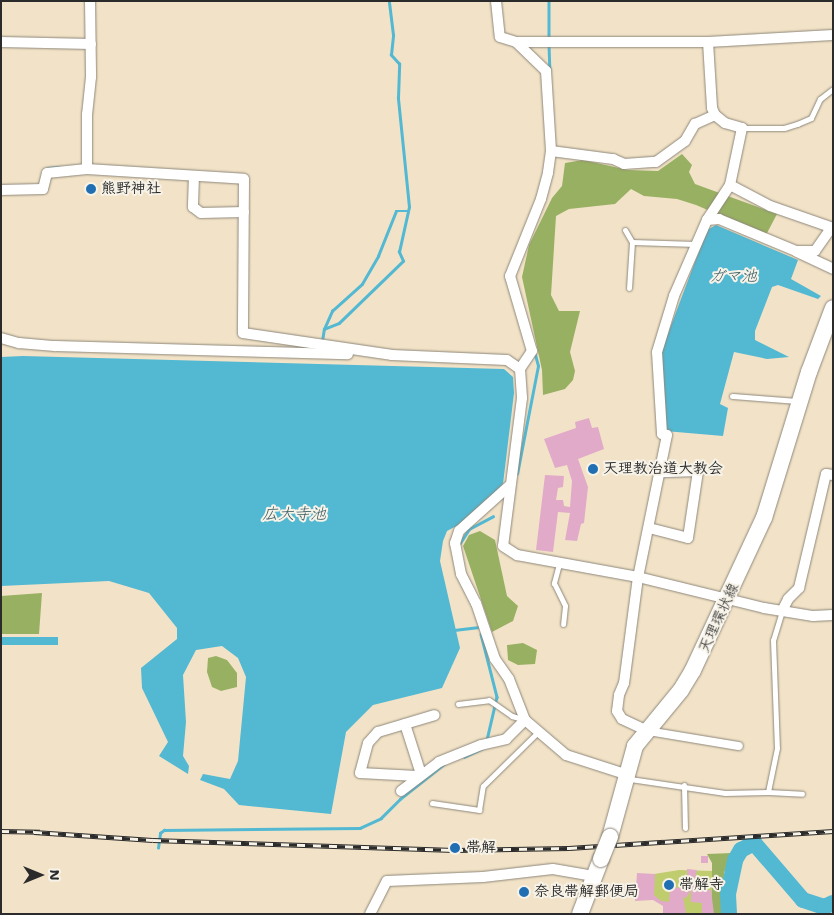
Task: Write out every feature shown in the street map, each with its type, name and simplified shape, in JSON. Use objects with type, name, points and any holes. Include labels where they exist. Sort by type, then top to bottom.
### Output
[{"type":"main road","name":"天理環状線","points":[[580,914],[593,876],[610,837],[624,776],[635,746],[646,730],[681,690],[728,600],[764,518],[833,308]]},
{"type":"street","points":[[86,169],[90,1]]},
{"type":"street","points":[[496,1],[500,37],[516,42],[551,40],[708,42],[833,35]]},
{"type":"street","points":[[1,42],[90,44]]},
{"type":"street","points":[[516,42],[546,71],[555,151],[541,199],[510,276],[532,351],[520,369],[522,398],[509,486],[504,546],[517,555],[558,564],[638,577],[728,600],[813,616],[833,615]]},
{"type":"street","points":[[708,42],[712,108],[715,115],[725,123],[742,128],[730,185],[707,220],[696,244],[674,296],[657,352],[662,434],[667,436],[638,577],[624,683],[617,711],[622,719],[646,730],[739,746]]},
{"type":"street","points":[[555,151],[613,159],[624,164],[656,162],[685,141],[695,124],[715,115]]},
{"type":"street","points":[[1,190],[44,189],[47,173],[86,169],[244,179],[243,332],[392,355]]},
{"type":"street","points":[[194,176],[193,207],[201,212],[244,212]]},
{"type":"street","points":[[730,185],[770,206],[832,228],[815,251],[796,251]]},
{"type":"street","points":[[707,220],[718,219],[833,268]]},
{"type":"street","points":[[1,338],[19,343],[55,346],[507,360],[520,369]]},
{"type":"street","points":[[649,528],[688,538],[698,471],[661,472]]},
{"type":"street","points":[[782,611],[788,599],[799,588],[826,474],[833,475]]},
{"type":"street","points":[[509,486],[459,531],[455,543],[461,574],[476,603],[496,659],[509,679],[525,720],[566,755],[624,776]]},
{"type":"street","points":[[419,775],[360,773],[368,743],[378,732],[435,716]]},
{"type":"street","points":[[401,791],[419,775],[439,762],[506,739],[525,720]]},
{"type":"street","points":[[406,724],[419,775]]},
{"type":"street","points":[[370,914],[387,881],[483,877],[554,869],[593,876]]},
{"type":"lane","points":[[742,128],[784,128],[797,124],[811,118],[820,99],[833,89]]},
{"type":"lane","points":[[625,230],[632,242],[629,288]]},
{"type":"lane","points":[[632,242],[696,244]]},
{"type":"lane","points":[[732,396],[801,401]]},
{"type":"lane","points":[[558,564],[554,583],[565,606],[563,624]]},
{"type":"lane","points":[[768,792],[778,748],[774,640],[782,611]]},
{"type":"lane","points":[[458,704],[489,700],[500,709],[525,720]]},
{"type":"lane","points":[[432,803],[479,810],[483,786],[538,732]]},
{"type":"lane","points":[[624,776],[725,793],[768,792],[802,794]]},
{"type":"lane","points":[[684,785],[685,828]]},
{"type":"green space","points":[[682,154],[692,165],[689,172],[695,184],[777,214],[766,235],[696,205],[677,199],[644,196],[631,189],[615,204],[569,209],[556,216],[551,295],[559,311],[580,311],[570,352],[575,371],[573,380],[565,389],[543,395],[542,370],[522,277],[529,245],[552,198],[562,186],[565,163],[583,160],[628,170],[658,171]]},
{"type":"green space","points":[[480,531],[495,540],[507,596],[518,606],[513,621],[492,632],[463,546],[469,535]]},
{"type":"green space","points":[[42,593],[39,634],[1,634],[1,596]]},
{"type":"green space","points":[[523,643],[537,650],[535,664],[518,665],[508,660],[507,645]]},
{"type":"green space","points":[[216,656],[227,660],[237,673],[237,687],[221,691],[212,687],[207,672],[208,658]]},
{"type":"green space","points":[[732,853],[724,873],[723,914],[712,914],[712,863],[707,854]]},
{"type":"green space","points":[[679,870],[714,871],[713,914],[681,914],[652,897],[654,874]]},
{"type":"water","name":"ガマ池","points":[[716,225],[798,260],[791,279],[821,296],[818,299],[778,285],[772,287],[755,331],[755,340],[789,357],[767,359],[734,352],[720,404],[728,408],[723,436],[665,431],[661,352],[707,230]]},
{"type":"water","name":"広大寺池","points":[[23,356],[504,369],[513,377],[514,393],[503,484],[466,521],[447,531],[443,541],[440,561],[460,648],[442,688],[373,705],[346,732],[331,814],[239,805],[224,789],[200,780],[203,774],[230,779],[238,761],[246,677],[238,658],[222,646],[196,650],[183,675],[186,722],[183,756],[189,766],[188,774],[159,756],[168,742],[142,688],[141,668],[177,639],[177,628],[149,593],[109,581],[1,586],[1,357]]},
{"type":"water","points":[[1,637],[58,637],[58,645],[1,645]]},
{"type":"building","points":[[589,418],[592,428],[598,427],[604,449],[578,459],[588,487],[584,523],[581,524],[577,541],[565,540],[570,513],[558,512],[553,552],[536,550],[545,475],[564,476],[563,487],[558,488],[556,500],[563,500],[564,506],[570,507],[572,481],[567,465],[555,468],[544,439],[576,428],[575,422]]},
{"type":"building","points":[[701,856],[708,856],[708,863],[701,863]]},
{"type":"building","points":[[687,869],[697,870],[693,885],[705,885],[705,890],[711,890],[714,914],[702,914],[702,903],[691,902],[691,890],[686,898],[683,897],[686,914],[663,914],[663,906],[653,900],[635,901],[637,873],[655,874],[654,895],[661,901],[669,902],[670,887],[683,888],[683,892],[688,886]]},
{"type":"waterway","points":[[324,329],[339,323],[403,261],[399,252],[409,207],[398,98],[399,64],[391,55],[393,35],[389,1]]},
{"type":"waterway","points":[[549,1],[549,40]]},
{"type":"waterway","points":[[549,45],[550,70]]},
{"type":"waterway","points":[[48,168],[59,167]]},
{"type":"waterway","points":[[322,341],[324,329],[332,311],[362,284],[378,256],[396,211],[408,211]]},
{"type":"waterway","points":[[517,474],[538,366],[535,355]]},
{"type":"waterway","points":[[460,543],[469,529],[493,516]]},
{"type":"waterway","points":[[454,630],[479,627]]},
{"type":"waterway","points":[[481,634],[497,697],[487,740]]},
{"type":"waterway","points":[[464,757],[481,749]]},
{"type":"waterway","points":[[158,848],[160,833],[164,830],[360,828],[381,818],[400,799],[444,764]]},
{"type":"waterway","points":[[729,914],[728,894],[735,860],[741,850],[754,843],[803,900],[824,907],[833,903]]},
{"type":"railway","points":[[1,831],[40,832]]},
{"type":"railway","points":[[34,832],[153,840],[455,850],[569,848],[833,831]]},
{"type":"place","name":"熊野神社","points":[[91,189]]},
{"type":"place","name":"天理教治道大教会","points":[[593,469]]},
{"type":"place","name":"帯解","points":[[455,848]]},
{"type":"place","name":"帯解寺","points":[[669,885]]},
{"type":"place","name":"奈良帯解郵便局","points":[[524,892]]}]
